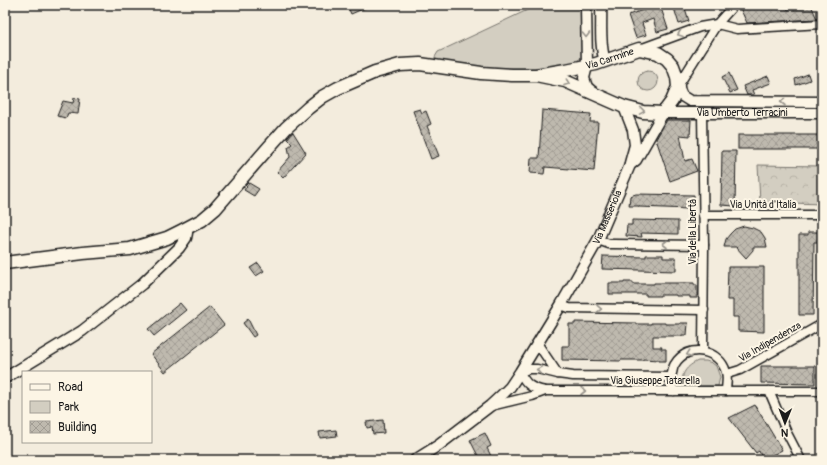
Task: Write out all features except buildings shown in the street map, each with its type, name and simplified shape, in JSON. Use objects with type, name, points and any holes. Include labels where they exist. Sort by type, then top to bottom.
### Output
[{"type":"main road","name":"Via Carmine","points":[[536,75],[587,66],[639,49]]},
{"type":"main road","points":[[639,49],[658,53],[667,59],[675,71],[678,87]]},
{"type":"main road","points":[[5,263],[83,253],[130,249],[167,238],[187,228],[202,220],[215,209],[286,128],[308,108],[322,97],[338,88],[386,68],[400,65],[427,64],[481,73],[536,75],[565,82],[624,107],[643,112],[663,113]]},
{"type":"main road","name":"Via Masseriola","points":[[663,113],[672,101],[678,87]]},
{"type":"street","points":[[586,5],[587,66],[584,78],[587,86],[596,95]]},
{"type":"street","points":[[601,5],[602,46],[605,61]]},
{"type":"street","points":[[734,5],[717,24],[737,29],[822,24]]},
{"type":"street","name":"Via Carmine","points":[[639,49],[700,27],[717,24]]},
{"type":"street","name":"Via Masseriola","points":[[678,87],[717,24]]},
{"type":"street","name":"Via Umberto Terracini","points":[[678,87],[682,96],[690,101],[822,102]]},
{"type":"street","points":[[624,107],[633,130],[635,145],[630,165]]},
{"type":"street","name":"Via Masseriola","points":[[415,460],[490,406],[506,392],[561,305],[598,240],[630,165],[636,160],[663,113]]},
{"type":"street","name":"Via Umberto Terracini","points":[[663,113],[822,113]]},
{"type":"street","name":"Via della Libertà","points":[[702,113],[704,215],[703,351]]},
{"type":"street","name":"Via Unità d'Italia","points":[[704,215],[810,216],[822,213]]},
{"type":"street","points":[[5,378],[82,331],[142,284],[179,248],[186,238],[187,228]]},
{"type":"street","points":[[598,240],[609,244],[704,245]]},
{"type":"street","points":[[561,305],[569,308],[704,310]]},
{"type":"street","name":"Via Indipendenza","points":[[727,374],[740,370],[822,324]]},
{"type":"street","points":[[538,343],[562,375],[565,391]]},
{"type":"street","points":[[674,391],[671,384],[671,377],[674,364],[681,356],[692,351],[703,351],[714,355],[723,364],[727,374],[726,391]]},
{"type":"street","points":[[544,391],[528,385],[520,372],[529,369],[537,369],[562,375],[671,377]]},
{"type":"street","name":"Via Giuseppe Tatarella","points":[[490,406],[532,396],[544,391],[822,391]]},
{"type":"street","points":[[769,391],[787,433],[801,460]]},
{"type":"green space","points":[[538,5],[581,5],[581,58],[572,64],[535,68],[466,67],[435,60],[438,52]]},
{"type":"green space","points":[[648,71],[655,74],[658,81],[655,88],[648,91],[641,88],[638,81],[641,74]]},
{"type":"green space","points":[[758,165],[822,166],[822,204],[760,202]]},
{"type":"green space","points":[[698,361],[706,361],[716,366],[720,377],[718,386],[685,386],[683,382],[683,374],[691,365]]}]
